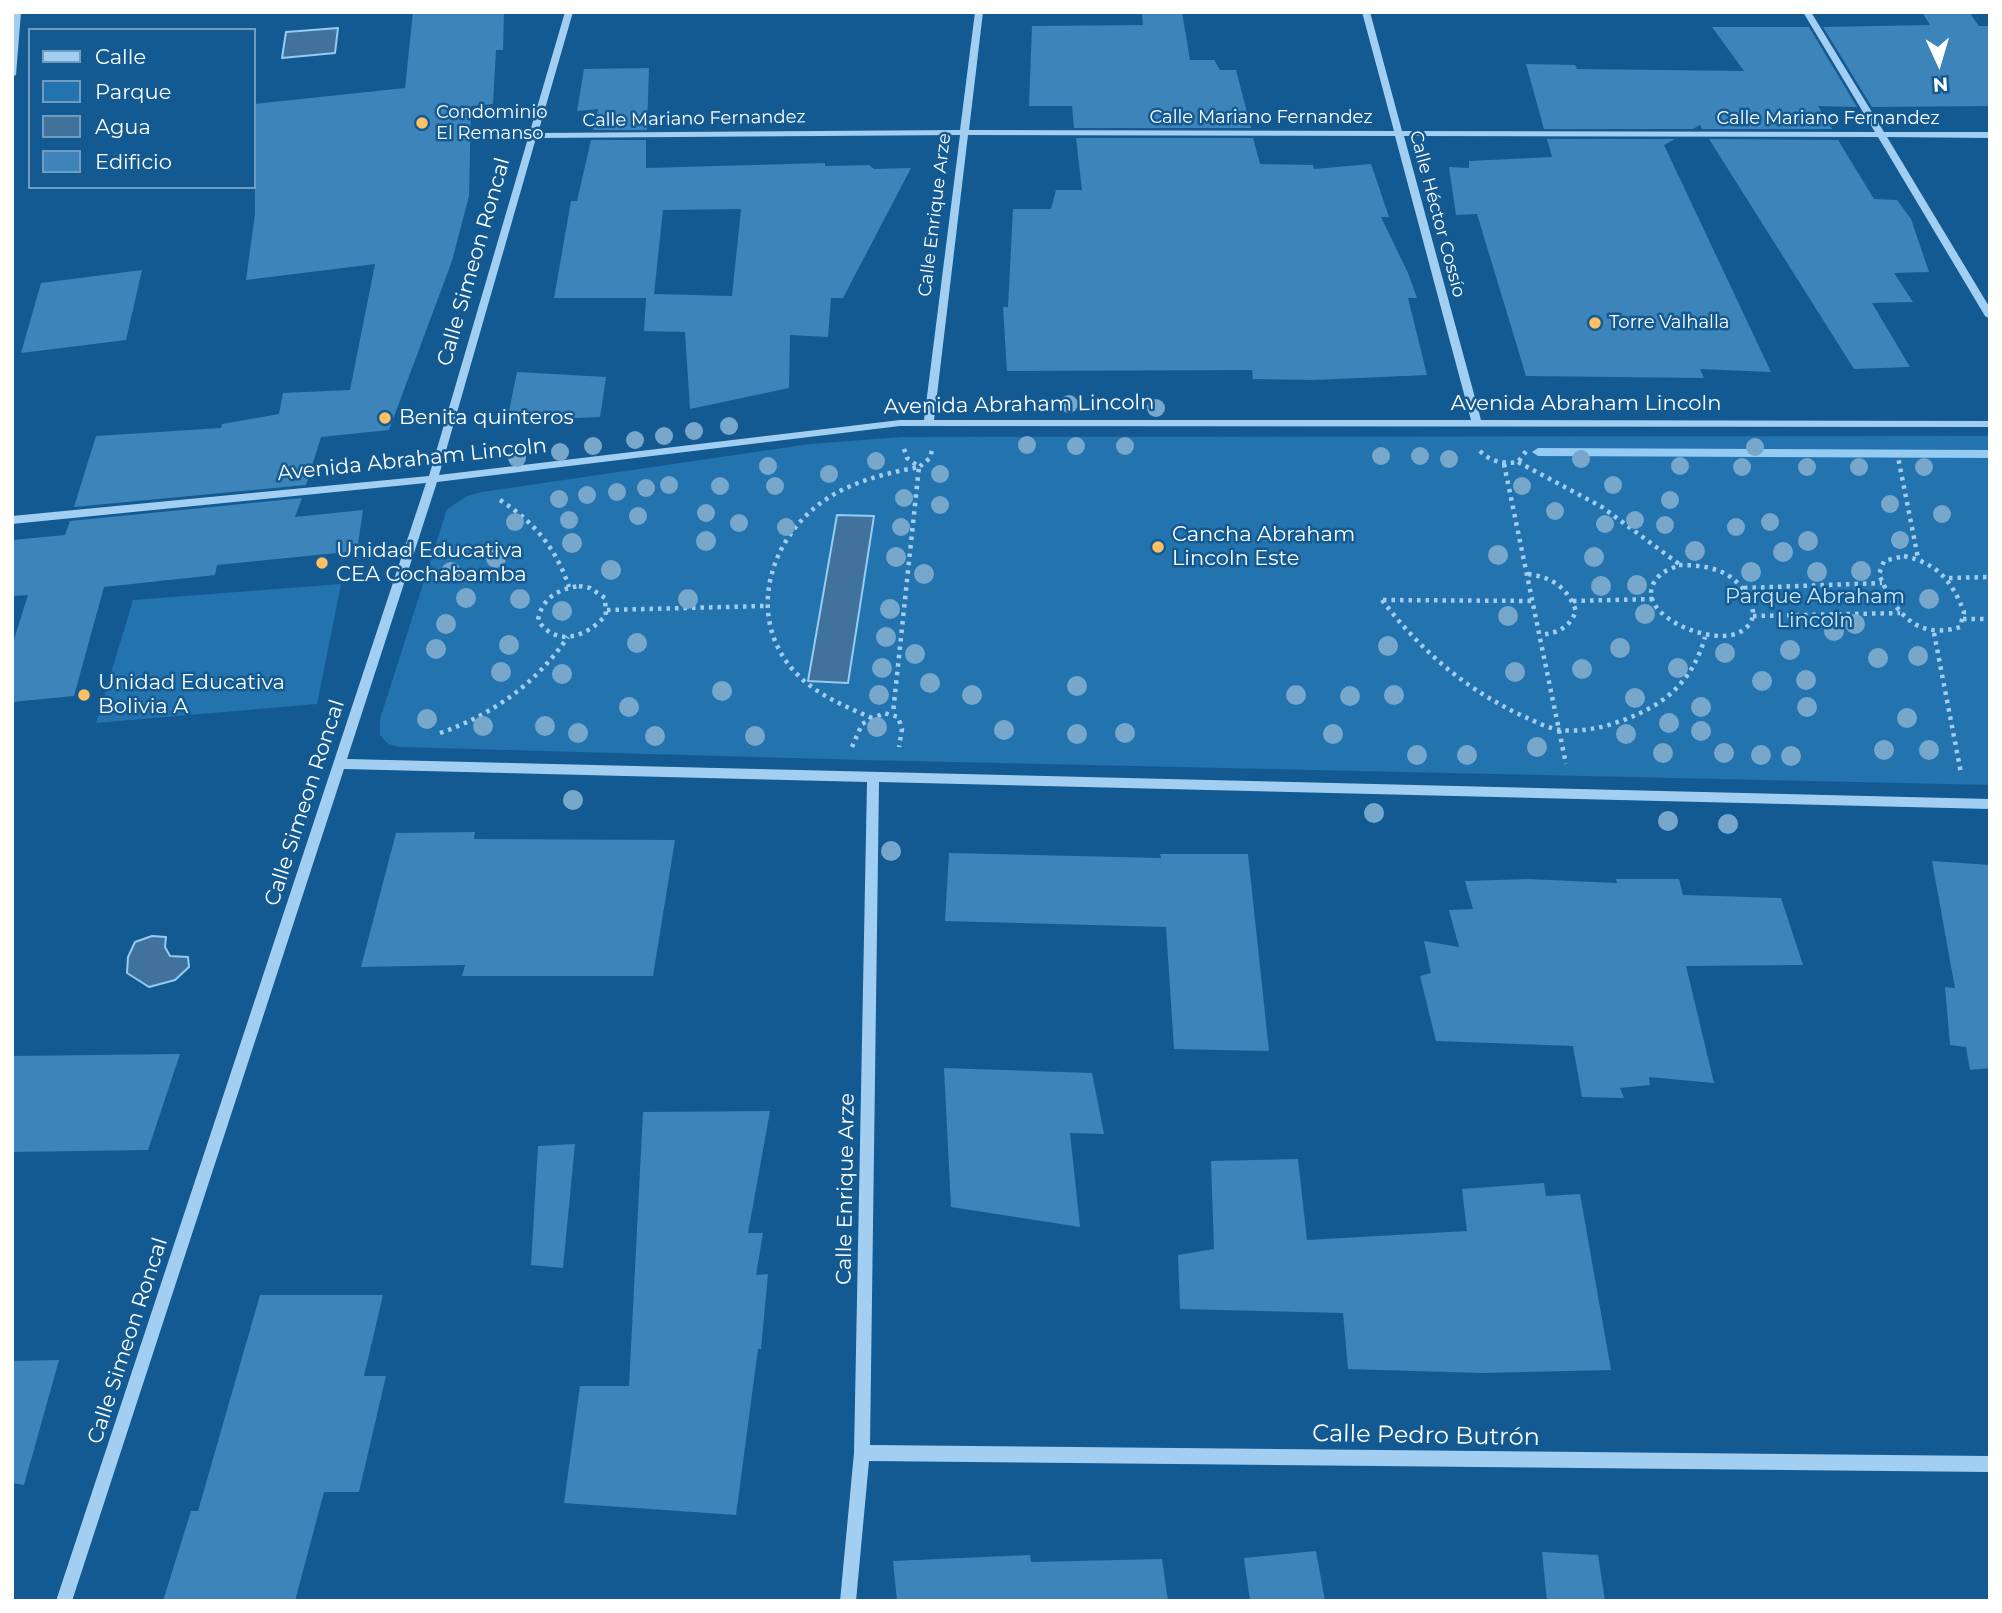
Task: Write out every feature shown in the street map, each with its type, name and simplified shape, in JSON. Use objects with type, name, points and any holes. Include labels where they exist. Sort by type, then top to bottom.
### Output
[{"type":"street","points":[[12,75],[17,12]]},
{"type":"street","name":"Calle Simeon Roncal","points":[[64,1601],[433,479],[569,12]]},
{"type":"street","name":"Calle Enrique Arze","points":[[929,422],[979,12]]},
{"type":"street","name":"Calle Héctor Cossío","points":[[1366,12],[1477,423]]},
{"type":"street","points":[[1807,12],[1990,316]]},
{"type":"street","name":"Calle Mariano Fernandez","points":[[533,136],[965,132],[1990,135]]},
{"type":"street","name":"Avenida Abraham Lincoln","points":[[12,520],[433,479],[929,422],[1990,424]]},
{"type":"street","points":[[341,764],[1990,804]]},
{"type":"street","name":"Calle Enrique Arze","points":[[848,1601],[862,1453],[873,777]]},
{"type":"street","name":"Calle Pedro Butrón","points":[[862,1453],[1990,1464]]},
{"type":"path","points":[[1518,462],[1527,454],[1526,441]]},
{"type":"path","points":[[903,442],[907,458],[919,467]]},
{"type":"path","points":[[872,718],[842,706],[817,691],[795,673],[779,652],[769,629],[764,606],[767,577],[778,550],[796,524],[821,503],[850,486],[883,474],[919,467],[930,458],[933,442]]},
{"type":"path","points":[[1478,448],[1488,459],[1504,464],[1518,462],[1575,489],[1617,514],[1679,565]]},
{"type":"path","points":[[1896,448],[1918,558]]},
{"type":"path","points":[[1504,464],[1567,768]]},
{"type":"path","points":[[893,713],[919,467]]},
{"type":"path","points":[[497,498],[518,510],[550,542],[561,561],[569,587]]},
{"type":"path","points":[[1892,557],[1918,558],[1938,566],[1949,578],[1964,612],[1960,627],[1947,634],[1934,633],[1911,623],[1900,613],[1879,574],[1884,561],[1892,557]]},
{"type":"path","points":[[1679,565],[1710,568],[1726,574],[1743,588],[1754,605],[1754,616],[1748,626],[1738,634],[1705,637],[1671,623],[1660,612],[1653,599],[1652,587],[1657,577],[1666,569],[1679,565]]},
{"type":"path","points":[[1528,574],[1547,578],[1558,584],[1573,601],[1576,611],[1566,628],[1556,633],[1540,635]]},
{"type":"path","points":[[1949,578],[1990,577]]},
{"type":"path","points":[[1743,588],[1882,583]]},
{"type":"path","points":[[569,587],[590,587],[599,592],[605,598],[607,610],[601,624],[592,631],[568,637],[548,633],[538,620],[542,604],[548,596],[569,587]]},
{"type":"path","points":[[1573,601],[1653,599]]},
{"type":"path","points":[[1533,601],[1382,600],[1404,631],[1434,661],[1471,689],[1513,712],[1559,730],[1606,725],[1657,706],[1679,688],[1695,667],[1705,637]]},
{"type":"path","points":[[607,610],[764,606]]},
{"type":"path","points":[[1754,616],[1900,613]]},
{"type":"path","points":[[1963,619],[1990,619]]},
{"type":"path","points":[[1934,633],[1962,776]]},
{"type":"path","points":[[432,736],[466,725],[507,702],[540,674],[568,637]]},
{"type":"path","points":[[850,754],[862,724],[884,713],[893,713],[898,717],[902,729],[898,755]]},
{"type":"green space","name":"Parque Abraham Lincoln","points":[[1990,436],[1990,785],[401,747],[388,744],[380,735],[380,719],[447,509],[467,496],[482,492],[810,444],[902,437]]},
{"type":"green space","points":[[341,584],[317,704],[96,723],[133,600]]},
{"type":"water","points":[[338,28],[335,53],[282,58],[286,32]]},
{"type":"water","points":[[837,515],[874,516],[848,683],[808,681]]},
{"type":"water","points":[[152,936],[166,937],[165,947],[170,956],[188,957],[189,967],[175,980],[149,987],[127,973],[128,957],[135,942]]},
{"type":"building","points":[[413,12],[504,12],[503,50],[496,50],[493,104],[471,106],[469,196],[452,261],[389,430],[321,437],[306,485],[74,507],[96,436],[221,428],[222,424],[279,414],[283,393],[350,390],[375,264],[246,280],[255,214],[256,104],[405,88]]},
{"type":"building","points":[[1142,12],[1182,12],[1190,60],[1214,60],[1220,70],[1236,70],[1251,128],[1074,128],[1072,106],[1029,106],[1032,26],[1143,25]]},
{"type":"building","points":[[1922,12],[1969,12],[1979,26],[1990,26],[1990,106],[1872,107],[1823,27],[1930,25]]},
{"type":"building","points":[[1712,27],[1809,27],[1857,107],[1818,106],[1832,129],[1702,129],[1700,125],[1693,129],[1544,129],[1526,64],[1575,65],[1577,69],[1744,71]]},
{"type":"building","points":[[649,68],[647,130],[593,130],[598,109],[577,111],[584,69]]},
{"type":"building","points":[[1076,138],[1253,138],[1260,164],[1313,165],[1314,169],[1371,164],[1389,217],[1381,217],[1417,298],[1408,298],[1427,375],[1313,380],[1253,379],[1252,370],[1007,371],[1003,307],[1008,307],[1013,209],[1051,209],[1056,190],[1082,190]]},
{"type":"building","points":[[1547,139],[1675,139],[1664,145],[1771,372],[1700,369],[1704,378],[1526,376],[1477,214],[1456,215],[1449,167],[1469,168],[1469,161],[1552,157]]},
{"type":"building","points":[[1709,139],[1838,140],[1874,199],[1897,200],[1911,219],[1929,272],[1894,273],[1913,302],[1872,303],[1910,367],[1854,369]]},
{"type":"building","points":[[591,140],[646,140],[646,168],[825,163],[825,166],[869,165],[874,169],[911,168],[843,298],[831,298],[828,337],[790,335],[789,388],[690,409],[685,332],[644,331],[646,298],[554,298],[571,201],[577,201]],"holes":[[[741,209],[732,296],[654,294],[663,210]]]},
{"type":"building","points":[[142,270],[126,340],[21,353],[41,283]]},
{"type":"building","points":[[517,372],[606,377],[600,417],[507,421]]},
{"type":"building","points":[[302,498],[295,517],[363,510],[357,551],[217,565],[215,575],[104,587],[74,696],[12,702],[12,646],[28,595],[12,596],[12,540],[65,535],[70,521]]},
{"type":"building","points":[[475,832],[474,839],[675,840],[653,976],[462,976],[465,965],[361,967],[396,833]]},
{"type":"building","points":[[949,853],[1161,858],[1160,854],[1248,854],[1269,1051],[1174,1049],[1166,927],[945,921]]},
{"type":"building","points":[[1932,861],[1990,865],[1990,1068],[1970,1070],[1966,1047],[1950,1045],[1945,987],[1955,988]]},
{"type":"building","points":[[1527,879],[1617,883],[1616,879],[1679,879],[1683,895],[1781,898],[1803,965],[1686,966],[1714,1083],[1649,1077],[1650,1085],[1620,1088],[1624,1098],[1582,1097],[1573,1046],[1436,1041],[1420,976],[1431,973],[1424,941],[1459,947],[1449,910],[1473,909],[1465,881]]},
{"type":"building","points":[[180,1054],[148,1150],[12,1152],[12,1056]]},
{"type":"building","points":[[944,1068],[1092,1073],[1104,1134],[1070,1133],[1080,1227],[951,1207]]},
{"type":"building","points":[[770,1111],[748,1233],[763,1233],[756,1275],[768,1274],[761,1349],[758,1349],[736,1515],[564,1503],[580,1386],[629,1386],[643,1112]]},
{"type":"building","points":[[575,1144],[563,1268],[531,1265],[538,1146]]},
{"type":"building","points":[[1298,1159],[1307,1240],[1467,1231],[1462,1189],[1544,1183],[1546,1196],[1580,1194],[1611,1370],[1482,1373],[1348,1369],[1343,1313],[1180,1309],[1178,1255],[1214,1249],[1211,1161]]},
{"type":"building","points":[[260,1295],[383,1295],[364,1376],[386,1376],[359,1492],[324,1492],[295,1601],[163,1601],[191,1511],[198,1511]]},
{"type":"building","points":[[59,1360],[24,1485],[12,1483],[12,1361]]},
{"type":"building","points":[[1316,1551],[1325,1601],[1250,1601],[1244,1558]]},
{"type":"building","points":[[1542,1552],[1598,1555],[1605,1601],[1547,1601]]},
{"type":"building","points":[[1030,1555],[1031,1562],[1162,1559],[1168,1601],[897,1601],[893,1561]]},
{"type":"waterway","points":[[1538,452],[1990,454]]},
{"type":"place","name":"Condominio El Remanso","points":[[422,123]]},
{"type":"place","name":"Torre Valhalla","points":[[1595,323]]},
{"type":"place","name":"Benita quinteros","points":[[385,418]]},
{"type":"place","name":"Cancha Abraham Lincoln Este","points":[[1158,547]]},
{"type":"place","name":"Unidad Educativa CEA Cochabamba","points":[[322,563]]},
{"type":"place","name":"Unidad Educativa Bolivia A","points":[[84,695]]}]
